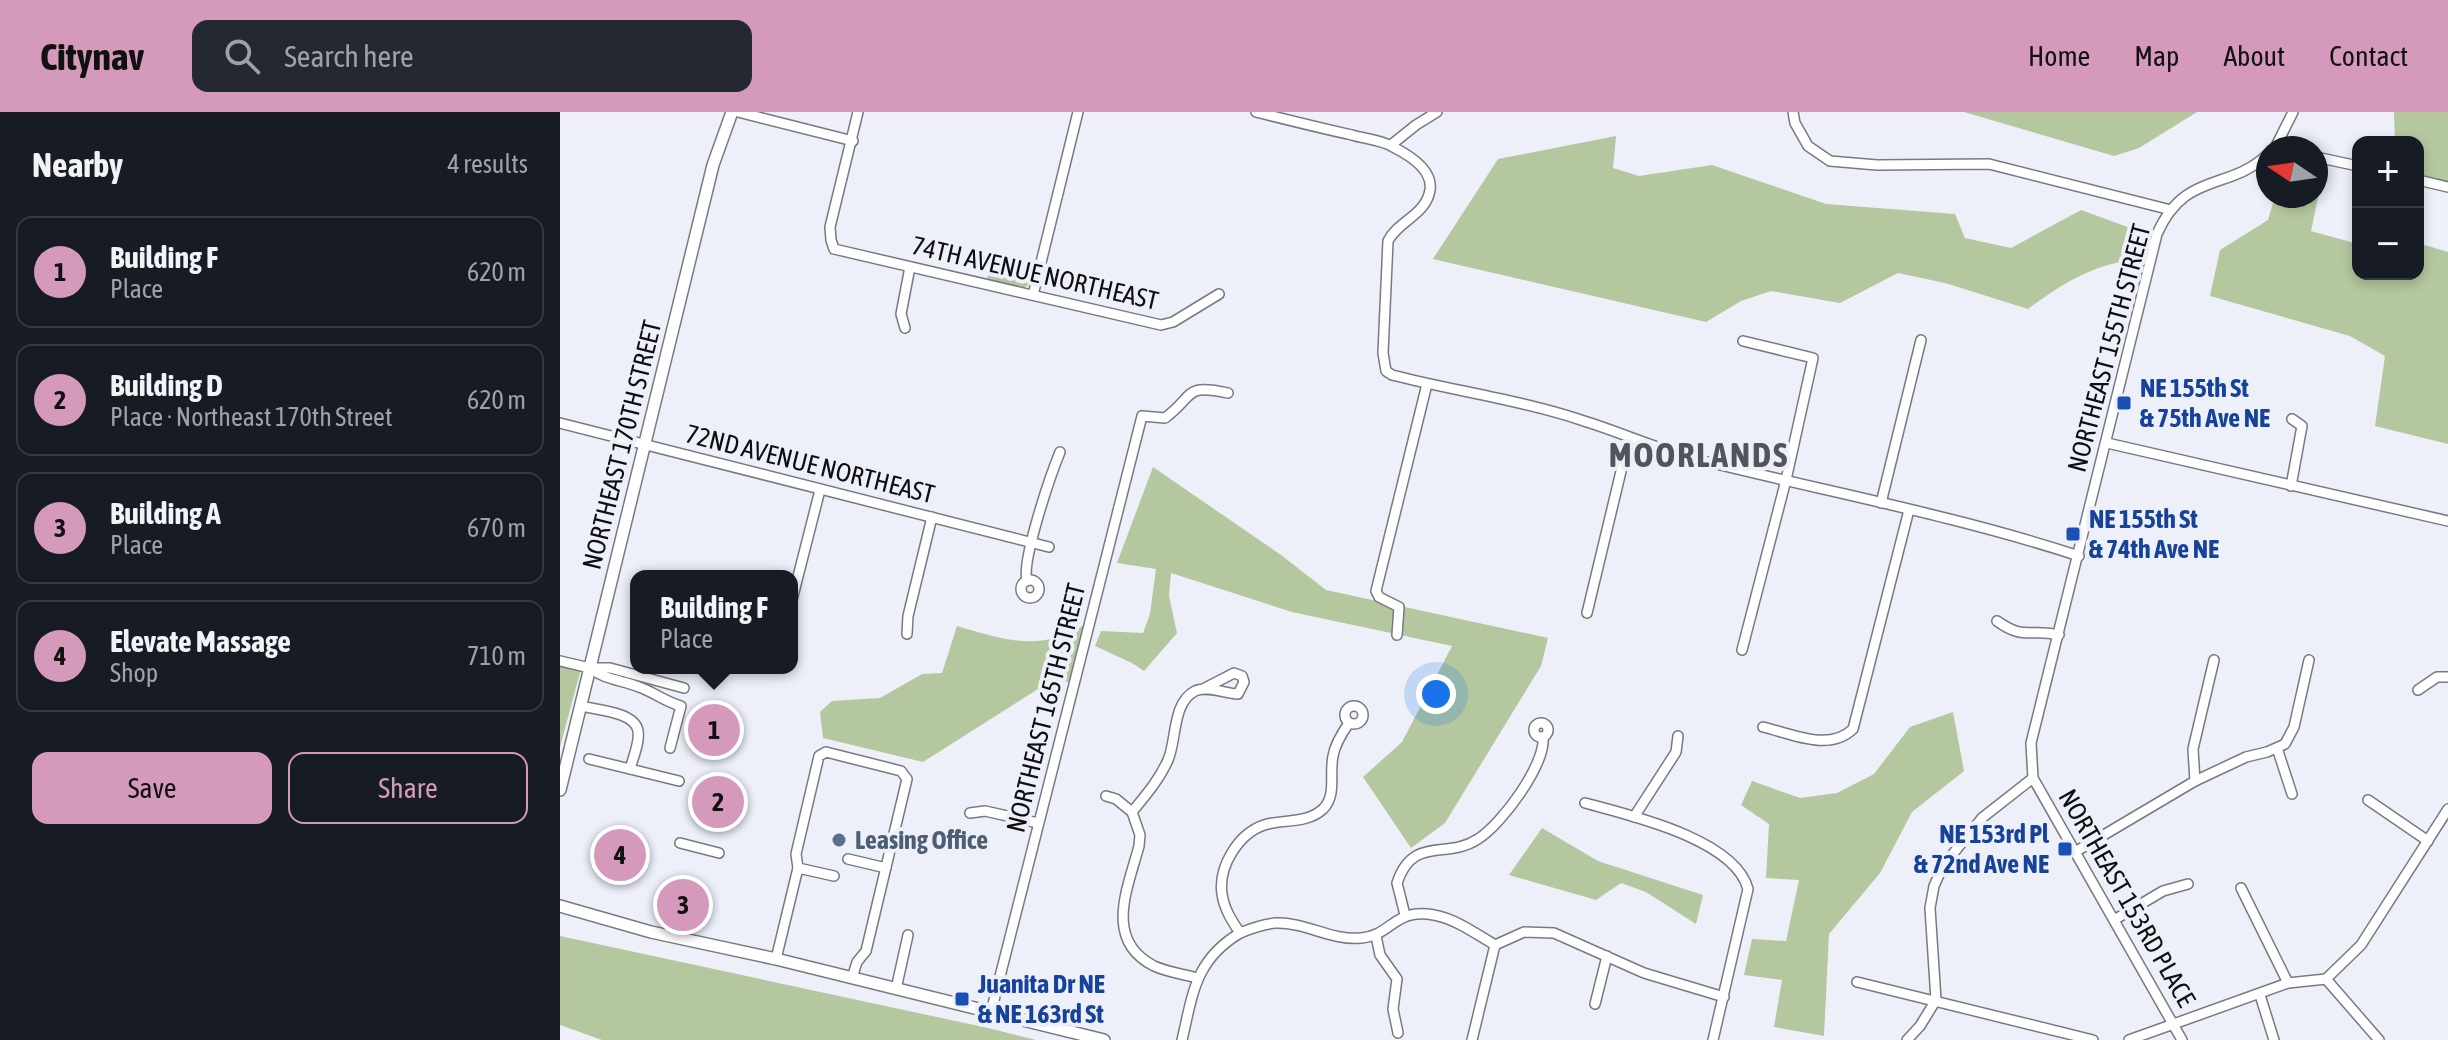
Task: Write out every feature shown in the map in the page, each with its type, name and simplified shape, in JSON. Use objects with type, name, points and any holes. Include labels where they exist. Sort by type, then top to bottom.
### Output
[{"type":"main road","name":"NORTHEAST 170TH STREET","points":[[560,790],[713,165],[735,112]]},
{"type":"main road","points":[[560,906],[663,935],[776,959],[1104,1040]]},
{"type":"street","points":[[735,112],[853,141],[858,112]]},
{"type":"street","points":[[1033,295],[1078,112]]},
{"type":"street","points":[[1256,112],[1391,145],[1424,168],[1429,177],[1426,203],[1393,231],[1388,241],[1383,332],[1384,364],[1386,371],[1392,375],[1581,420],[1693,458],[1909,510],[2079,556]]},
{"type":"street","points":[[1391,145],[1437,112]]},
{"type":"street","points":[[1793,112],[1795,123],[1808,146],[1830,161],[1877,165],[1989,164],[2171,210],[2195,189],[2247,170],[2256,163]]},
{"type":"street","points":[[2281,136],[2293,112]]},
{"type":"street","name":"74TH AVENUE NORTHEAST","points":[[853,141],[830,227],[834,249],[1161,325],[1173,322],[1219,294]]},
{"type":"street","points":[[2328,160],[2352,165]]},
{"type":"street","points":[[2424,181],[2448,187]]},
{"type":"street","name":"NORTHEAST 155TH STREET","points":[[2033,778],[2031,743],[2157,234],[2171,210]]},
{"type":"street","points":[[905,328],[901,314],[910,267]]},
{"type":"street","points":[[1881,503],[1921,340]]},
{"type":"street","points":[[1742,650],[1786,480],[1813,358],[1743,341]]},
{"type":"street","points":[[1397,635],[1399,607],[1379,597],[1376,591],[1427,384]]},
{"type":"street","name":"NORTHEAST 165TH STREET","points":[[991,1012],[1142,416],[1165,418],[1188,394],[1198,389],[1228,393]]},
{"type":"street","points":[[2291,486],[2302,426],[2292,419]]},
{"type":"street","name":"72ND AVENUE NORTHEAST","points":[[560,423],[1049,547]]},
{"type":"street","points":[[1587,613],[1629,438]]},
{"type":"street","points":[[2107,443],[2448,521]]},
{"type":"street","points":[[1027,581],[1025,573],[1032,543],[1051,472],[1060,452]]},
{"type":"street","points":[[798,576],[820,490]]},
{"type":"street","points":[[1763,727],[1825,742],[1844,737],[1853,729],[1909,510]]},
{"type":"street","points":[[907,634],[908,616],[932,517]]},
{"type":"street","points":[[1997,621],[2021,634],[2040,631],[2059,635]]},
{"type":"street","points":[[2195,781],[2193,749],[2214,660]]},
{"type":"street","points":[[2075,852],[2195,781],[2246,757],[2281,746],[2294,727],[2309,660]]},
{"type":"street","points":[[560,661],[630,673]]},
{"type":"street","points":[[590,668],[604,678],[640,687],[681,706],[670,748]]},
{"type":"street","points":[[632,674],[684,688]]},
{"type":"street","points":[[2418,690],[2437,677],[2448,677]]},
{"type":"street","points":[[1132,812],[1152,788],[1169,758],[1181,706],[1195,691],[1203,689]]},
{"type":"street","points":[[581,706],[627,717],[635,723],[639,737],[630,769]]},
{"type":"street","points":[[1240,933],[1228,914],[1221,890],[1234,849],[1252,830],[1267,824],[1307,818],[1323,809],[1331,797],[1333,756],[1349,723]]},
{"type":"street","points":[[1634,817],[1676,752],[1678,736]]},
{"type":"street","points":[[1405,915],[1397,883],[1408,860],[1422,852],[1463,846],[1480,838],[1535,773],[1543,752],[1543,737]]},
{"type":"street","points":[[2281,746],[2292,794]]},
{"type":"street","points":[[776,959],[798,868],[796,854],[816,767],[819,756],[826,752],[901,771],[907,779],[866,951],[857,962],[852,978]]},
{"type":"street","points":[[589,759],[679,781]]},
{"type":"street","points":[[1907,1040],[1936,1000],[1930,908],[1934,886],[1943,866],[1982,818],[2033,778]]},
{"type":"street","name":"NORTHEAST 153RD PLACE","points":[[2033,778],[2182,1040]]},
{"type":"street","points":[[1106,796],[1116,799],[1132,812],[1140,835],[1122,922],[1124,937],[1132,949],[1153,966],[1197,978]]},
{"type":"street","points":[[2368,800],[2428,841]]},
{"type":"street","points":[[1585,803],[1634,817],[1697,841],[1733,863],[1744,875],[1748,889],[1713,1040]]},
{"type":"street","points":[[2129,1040],[2288,983],[2326,979],[2361,945],[2428,841],[2444,825],[2448,809]]},
{"type":"street","points":[[970,813],[985,811],[1038,823]]},
{"type":"street","points":[[680,843],[719,853]]},
{"type":"street","points":[[848,859],[886,868]]},
{"type":"street","points":[[798,868],[834,876]]},
{"type":"street","points":[[2114,920],[2163,891],[2188,884]]},
{"type":"street","points":[[2241,888],[2288,983]]},
{"type":"street","points":[[1182,1040],[1197,978],[1210,958],[1240,933],[1261,925],[1284,923],[1346,938],[1376,936],[1405,915],[1432,914],[1449,919],[1495,945]]},
{"type":"street","points":[[1495,945],[1524,932],[1540,931],[1574,940],[1644,973],[1724,997]]},
{"type":"street","points":[[896,989],[908,935]]},
{"type":"street","points":[[1376,936],[1380,955],[1397,979],[1393,1009],[1398,1033]]},
{"type":"street","points":[[1472,1040],[1495,945]]},
{"type":"street","points":[[1595,1004],[1607,956]]},
{"type":"street","points":[[2326,979],[2379,1040]]},
{"type":"street","points":[[1857,982],[2093,1040]]},
{"type":"street","points":[[2260,995],[2274,1040]]},
{"type":"green space","points":[[1964,112],[2197,112],[2139,148],[2114,156]]},
{"type":"green space","points":[[2394,112],[2448,112],[2448,187],[2424,181],[2424,136],[2395,136]]},
{"type":"green space","points":[[1616,136],[1613,168],[1639,176],[1712,165],[1826,204],[1955,214],[1965,238],[2011,248],[2081,210],[2147,234],[2144,259],[2111,264],[2082,275],[2028,309],[1945,283],[1898,273],[1840,303],[1771,291],[1741,301],[1706,322],[1433,259],[1498,159]]},
{"type":"green space","points":[[2272,208],[2316,208],[2311,231],[2352,242],[2352,280],[2424,280],[2424,245],[2448,252],[2448,444],[2375,426],[2385,356],[2350,336],[2210,296],[2220,250],[2268,220]]},
{"type":"green space","points":[[990,264],[1032,275],[1031,283],[1023,289],[987,280]]},
{"type":"green space","points":[[1153,467],[1281,555],[1326,590],[1548,638],[1541,666],[1445,823],[1411,848],[1363,777],[1402,742],[1452,646],[1292,612],[1171,573],[1169,596],[1177,633],[1144,671],[1095,646],[1101,631],[1143,633],[1150,614],[1156,569],[1117,563]]},
{"type":"green space","points":[[1090,621],[1074,683],[1054,679],[923,762],[823,738],[820,712],[832,701],[880,698],[922,674],[942,673],[957,626],[992,636],[1041,641],[1073,631]]},
{"type":"green space","points":[[560,664],[581,669],[560,747]]},
{"type":"green space","points":[[1953,712],[1964,771],[1912,812],[1880,873],[1829,934],[1824,1036],[1774,1027],[1782,980],[1744,975],[1752,939],[1786,941],[1799,880],[1766,878],[1769,824],[1741,805],[1752,781],[1800,798],[1837,793],[1874,774],[1910,727]]},
{"type":"green space","points":[[1542,828],[1598,861],[1703,895],[1696,924],[1646,892],[1621,883],[1596,900],[1509,875]]},
{"type":"green space","points":[[560,936],[1036,1040],[602,1040],[560,1025]]},
{"type":"place","name":"NE 155th St & 75th Ave NE","points":[[2124,403]]},
{"type":"place","name":"NE 155th St & 74th Ave NE","points":[[2073,534]]},
{"type":"place","name":"Building F","points":[[714,730]]},
{"type":"place","name":"Building D","points":[[718,802]]},
{"type":"place","name":"Leasing Office","points":[[839,840]]},
{"type":"place","name":"NE 153rd Pl & 72nd Ave NE","points":[[2065,849]]},
{"type":"place","name":"Elevate Massage","points":[[620,855]]},
{"type":"place","name":"Building A","points":[[683,905]]},
{"type":"place","name":"Juanita Dr NE & NE 163rd St","points":[[962,999]]},
{"type":"district","name":"MOORLANDS","points":[[1699,455]]}]
